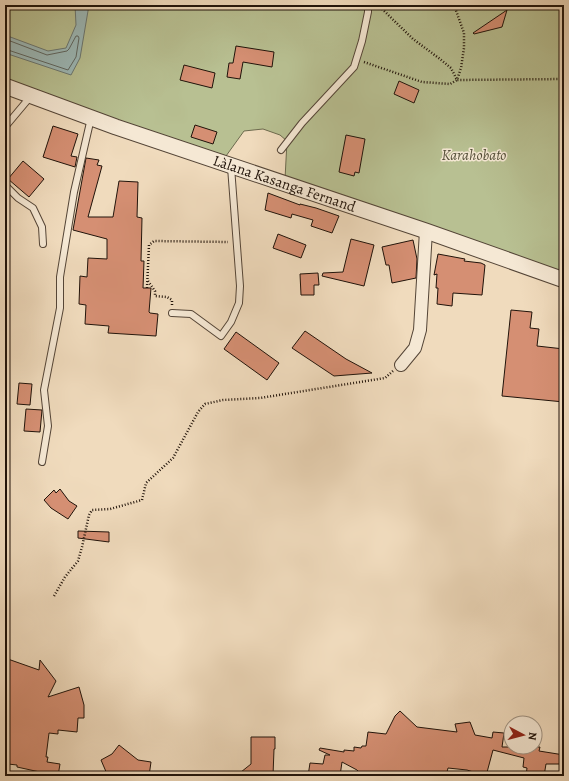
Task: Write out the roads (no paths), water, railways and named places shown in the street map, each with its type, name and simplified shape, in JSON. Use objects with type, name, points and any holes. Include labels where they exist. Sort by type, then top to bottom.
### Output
[{"type":"street","name":"Làlana Kasanga Fernand","points":[[5,86],[116,127],[426,231],[564,280]]},
{"type":"street","points":[[401,365],[408,358],[414,348],[420,330],[426,231]]},
{"type":"lane","points":[[281,150],[302,123],[354,67],[362,41],[368,5]]},
{"type":"lane","points":[[5,128],[31,96]]},
{"type":"lane","points":[[42,462],[48,426],[44,390],[60,308],[60,277],[74,192],[91,118]]},
{"type":"lane","points":[[172,313],[191,314],[221,336],[231,322],[239,303],[240,286],[231,166]]},
{"type":"lane","points":[[5,185],[18,198],[33,208],[42,227],[43,244]]},
{"type":"water","points":[[75,5],[89,5],[80,58],[71,75],[5,53],[5,35],[48,51],[66,48],[76,25]]},
{"type":"park label","name":"Karahobato","points":[[474,155]]}]
